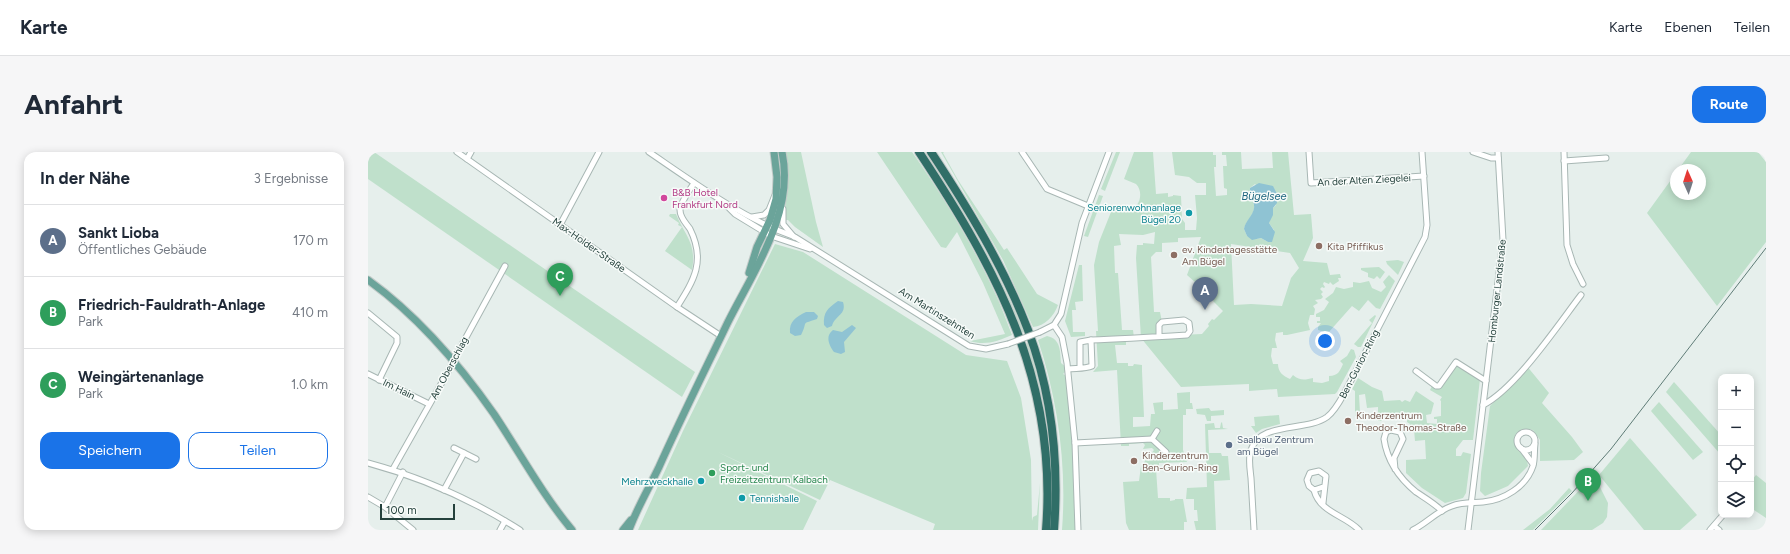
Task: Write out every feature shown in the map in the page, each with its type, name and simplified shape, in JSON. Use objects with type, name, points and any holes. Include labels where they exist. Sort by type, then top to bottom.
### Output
[{"type":"highway","points":[[919,152],[945,191],[984,256],[1019,334],[1031,372],[1042,420],[1047,473],[1046,530]]},
{"type":"highway","points":[[931,152],[984,239],[1011,292],[1028,330],[1043,383],[1053,433],[1056,497],[1054,530]]},
{"type":"main road","points":[[774,152],[780,192]]},
{"type":"main road","points":[[623,530],[632,518],[659,468],[675,430],[746,285],[769,231],[780,192],[784,168],[782,152]]},
{"type":"main road","points":[[368,280],[423,327],[463,373],[494,415],[551,502],[572,530]]},
{"type":"main road","points":[[629,530],[632,518]]},
{"type":"street","name":"Max-Holder-Straße","points":[[457,152],[677,307],[721,336]]},
{"type":"street","points":[[467,159],[471,152]]},
{"type":"street","points":[[560,225],[598,152]]},
{"type":"street","points":[[649,152],[724,203],[750,217],[769,231]]},
{"type":"street","points":[[1022,152],[1047,189],[1088,206]]},
{"type":"street","points":[[1078,530],[1075,443],[1068,369],[1062,337],[1054,324],[1059,319],[1064,307],[1079,232],[1109,152]]},
{"type":"street","name":"An der Alten Ziegelei","points":[[1309,152],[1310,183],[1424,176]]},
{"type":"street","name":"Ben-Gurion-Ring","points":[[1254,530],[1250,455],[1253,444],[1269,432],[1321,420],[1331,413],[1339,403],[1426,233],[1427,225],[1422,152]]},
{"type":"street","points":[[1472,152],[1491,158],[1498,158]]},
{"type":"street","name":"Homburger Landstraße","points":[[1468,530],[1503,240],[1498,152]]},
{"type":"street","points":[[1564,152],[1567,245],[1573,264],[1583,284]]},
{"type":"street","points":[[1564,161],[1606,158]]},
{"type":"street","points":[[677,307],[694,280],[697,265],[698,255],[694,240],[681,216],[680,210],[683,201],[694,183]]},
{"type":"street","points":[[750,217],[764,215],[769,210],[780,192]]},
{"type":"street","points":[[780,192],[783,224],[795,237]]},
{"type":"street","points":[[724,203],[735,214],[769,231]]},
{"type":"street","name":"Am Martinszehnten","points":[[769,231],[795,237],[969,346],[986,349],[1008,344],[1040,332],[1054,324]]},
{"type":"street","name":"Am Martinszehnten","points":[[769,231],[818,252]]},
{"type":"street","name":"Am Oberschlag","points":[[394,469],[505,266]]},
{"type":"street","points":[[1483,405],[1492,400],[1526,365],[1581,295]]},
{"type":"street","points":[[368,313],[397,337],[397,343],[379,380]]},
{"type":"street","points":[[1080,368],[1080,342],[1091,340],[1187,335],[1190,331],[1189,323],[1184,320],[1162,322],[1159,325],[1159,336]]},
{"type":"street","points":[[1068,369],[1092,366],[1091,340]]},
{"type":"street","points":[[1416,371],[1436,386],[1439,386],[1456,362],[1486,381]]},
{"type":"street","name":"Im Hain","points":[[368,374],[429,404]]},
{"type":"street","points":[[1395,469],[1394,458],[1402,443],[1402,436],[1394,430],[1389,430],[1384,435],[1385,446],[1395,469],[1408,485],[1442,510]]},
{"type":"street","points":[[1152,439],[1157,431]]},
{"type":"street","points":[[1413,530],[1424,524],[1442,510],[1458,504],[1490,501],[1509,494],[1524,481],[1533,465],[1535,444],[1533,435],[1524,433],[1518,440],[1521,448],[1531,459],[1533,465]]},
{"type":"street","points":[[1075,443],[1152,439],[1166,452]]},
{"type":"street","points":[[1521,448],[1528,450],[1535,444]]},
{"type":"street","points":[[1385,446],[1390,450],[1399,447]]},
{"type":"street","points":[[454,448],[476,459]]},
{"type":"street","points":[[444,490],[464,453]]},
{"type":"street","points":[[368,463],[403,472],[444,490],[520,530]]},
{"type":"street","points":[[1322,503],[1323,487],[1326,484],[1326,476],[1322,472],[1313,471],[1308,476],[1307,480],[1309,486],[1314,490],[1322,503],[1330,512],[1348,521],[1359,530]]},
{"type":"street","points":[[385,507],[403,472]]},
{"type":"street","points":[[1314,490],[1323,487]]},
{"type":"street","points":[[368,497],[385,507],[413,530]]},
{"type":"street","points":[[1719,530],[1712,528],[1720,518]]},
{"type":"street","points":[[500,530],[505,521]]},
{"type":"green space","points":[[368,152],[374,152],[695,372],[682,397],[368,179]]},
{"type":"green space","points":[[786,152],[801,152],[823,247],[795,227],[788,220],[785,220],[788,178]]},
{"type":"green space","points":[[877,152],[912,152],[946,202],[976,255],[997,296],[1012,335],[997,341],[986,343],[970,341],[1005,334],[983,283],[957,232],[946,248],[941,247]]},
{"type":"green space","points":[[924,152],[953,195],[979,239],[1003,285],[1024,332],[1022,332],[1001,285],[977,240]]},
{"type":"green space","points":[[941,152],[944,152],[943,153],[958,180],[1004,250],[1007,248],[1037,294],[1058,305],[1051,317],[1041,325],[1033,327],[1003,260]]},
{"type":"green space","points":[[1116,152],[1120,152],[1105,191],[1101,189]]},
{"type":"green space","points":[[1134,152],[1153,152],[1156,194],[1168,193],[1168,197],[1173,195],[1181,196],[1182,219],[1185,223],[1185,230],[1196,230],[1197,218],[1195,195],[1206,195],[1206,183],[1197,183],[1189,177],[1175,175],[1172,152],[1213,152],[1213,155],[1216,155],[1216,167],[1214,167],[1216,196],[1227,195],[1227,189],[1224,188],[1223,166],[1227,166],[1226,155],[1222,155],[1222,152],[1241,152],[1242,169],[1273,168],[1272,152],[1288,152],[1294,215],[1311,214],[1313,238],[1303,261],[1327,263],[1330,275],[1340,274],[1341,278],[1338,278],[1339,281],[1333,285],[1330,282],[1329,284],[1324,282],[1323,284],[1325,287],[1320,289],[1323,292],[1321,294],[1323,297],[1315,300],[1318,303],[1313,306],[1315,309],[1314,315],[1310,315],[1308,323],[1310,330],[1287,335],[1283,335],[1283,332],[1276,333],[1275,340],[1277,348],[1272,348],[1271,356],[1273,364],[1278,364],[1281,373],[1290,379],[1293,375],[1303,380],[1313,378],[1313,382],[1322,383],[1329,381],[1329,376],[1338,373],[1343,364],[1340,361],[1347,356],[1351,349],[1354,350],[1356,357],[1335,394],[1278,397],[1277,389],[1249,391],[1249,384],[1181,387],[1141,338],[1136,258],[1137,245],[1143,245],[1143,243],[1154,244],[1155,232],[1143,235],[1119,234],[1121,245],[1114,246],[1115,273],[1118,273],[1122,330],[1133,330],[1134,338],[1126,338],[1126,345],[1115,345],[1117,363],[1128,363],[1128,366],[1133,366],[1134,364],[1142,365],[1144,417],[1133,417],[1133,427],[1150,426],[1151,414],[1155,414],[1153,403],[1163,402],[1163,410],[1178,409],[1177,393],[1190,392],[1190,403],[1192,403],[1193,409],[1186,409],[1186,415],[1183,415],[1183,450],[1187,462],[1159,463],[1159,469],[1156,469],[1158,498],[1170,498],[1170,501],[1175,499],[1183,499],[1187,522],[1184,522],[1184,530],[1129,530],[1126,523],[1123,482],[1139,481],[1141,466],[1154,450],[1152,448],[1143,449],[1145,445],[1143,443],[1121,446],[1117,370],[1093,372],[1098,366],[1096,331],[1098,331],[1094,265],[1099,242],[1113,207],[1123,210],[1133,209],[1140,199],[1140,191],[1136,184],[1124,179]],"holes":[[[1255,184],[1276,205],[1273,208],[1269,223],[1274,230],[1268,242],[1261,238],[1256,239],[1247,236],[1244,229],[1254,211],[1254,203],[1250,194],[1250,188]],[[1201,237],[1187,275],[1214,299],[1213,301],[1223,311],[1214,320],[1212,319],[1208,324],[1209,326],[1202,334],[1159,336],[1162,322],[1160,312],[1154,312],[1151,257],[1156,252],[1162,252],[1162,243],[1178,242],[1178,238]],[[1231,244],[1290,253],[1299,268],[1291,278],[1282,306],[1251,304],[1234,305]]]},
{"type":"green space","points":[[1691,152],[1758,152],[1766,162],[1766,242],[1717,306],[1647,213],[1670,181],[1670,200],[1706,200],[1706,164],[1682,164]]},
{"type":"green space","points":[[1099,195],[1103,196],[1088,237],[1084,236]]},
{"type":"green space","points":[[670,214],[676,214],[682,227],[678,225],[679,223],[669,216]]},
{"type":"green space","points":[[682,227],[692,246],[692,270],[665,251]]},
{"type":"green space","points":[[775,244],[803,252],[966,355],[1007,361],[1021,398],[1031,460],[1032,521],[1033,517],[1037,515],[1040,483],[1038,530],[933,530],[935,524],[830,480],[820,500],[718,452],[817,501],[803,530],[638,530],[683,431]]},
{"type":"green space","points":[[1398,260],[1404,262],[1398,275],[1386,261]]},
{"type":"green space","points":[[1079,265],[1082,265],[1083,301],[1075,302],[1076,310],[1072,310],[1073,332],[1085,332],[1085,336],[1071,337],[1065,321]]},
{"type":"green space","points":[[1379,267],[1385,272],[1380,279],[1377,276],[1374,279],[1368,277],[1368,273],[1361,270],[1361,268]]},
{"type":"green space","points":[[1389,275],[1395,281],[1380,309],[1376,308],[1368,300],[1359,311],[1352,306],[1328,333],[1318,330],[1321,323],[1317,323],[1317,321],[1320,321],[1320,317],[1316,317],[1316,314],[1324,310],[1329,302],[1325,299],[1333,293],[1336,287],[1344,289],[1353,287],[1353,282],[1360,283],[1369,281],[1372,288],[1381,292],[1386,287],[1383,282]]},
{"type":"green space","points":[[1375,315],[1376,316],[1361,347],[1358,347],[1354,344],[1372,323],[1369,320]]},
{"type":"green space","points":[[1047,336],[1055,340],[1059,346],[1061,363],[1068,369],[1063,374],[1069,377],[1078,530],[1062,530],[1062,457],[1056,410],[1038,340]]},
{"type":"green space","points":[[1028,343],[1035,367],[1041,399],[1026,344]]},
{"type":"green space","points":[[1457,365],[1480,379],[1473,440],[1463,440],[1456,449],[1456,456],[1461,456],[1463,452],[1471,454],[1466,493],[1463,498],[1445,503],[1422,488],[1406,473],[1406,460],[1426,459],[1425,440],[1415,441],[1414,429],[1410,428],[1410,424],[1407,422],[1407,417],[1399,417],[1398,415],[1382,415],[1382,421],[1378,421],[1378,407],[1367,408],[1365,394],[1359,395],[1360,413],[1362,413],[1362,416],[1355,416],[1355,391],[1352,389],[1358,378],[1372,387],[1382,391],[1384,401],[1400,400],[1402,402],[1405,400],[1410,402],[1416,391],[1434,403],[1431,414],[1426,415],[1427,423],[1437,424],[1437,419],[1434,419],[1434,417],[1441,416],[1440,400],[1442,397],[1430,390],[1432,386],[1436,388]]},
{"type":"green space","points":[[1526,365],[1549,393],[1542,403],[1583,452],[1574,460],[1540,461],[1540,440],[1533,430],[1523,429],[1515,435],[1514,444],[1527,460],[1528,466],[1508,486],[1485,496],[1480,491],[1481,473],[1490,406],[1516,379]]},
{"type":"green space","points":[[1674,382],[1718,432],[1718,452],[1666,392]]},
{"type":"green space","points":[[1659,402],[1703,452],[1693,460],[1651,411]]},
{"type":"green space","points":[[1209,408],[1211,411],[1224,410],[1224,415],[1211,416],[1211,421],[1207,421],[1205,415],[1197,414],[1196,409]]},
{"type":"green space","points":[[1279,415],[1280,424],[1262,429],[1256,433],[1251,426],[1255,426],[1254,417]]},
{"type":"green space","points":[[1222,422],[1223,428],[1228,429],[1208,430],[1209,453],[1221,453],[1222,456],[1228,456],[1230,480],[1214,481],[1216,530],[1196,530],[1194,521],[1198,521],[1197,510],[1194,510],[1194,499],[1186,499],[1187,488],[1207,487],[1205,424],[1214,423],[1215,428],[1220,428]]},
{"type":"green space","points":[[1630,438],[1697,515],[1680,530],[1644,530],[1599,475]]},
{"type":"green space","points":[[1050,472],[1051,505],[1049,530],[1050,485]]},
{"type":"green space","points":[[1594,475],[1608,503],[1607,517],[1603,523],[1592,530],[1541,530]]},
{"type":"green space","points":[[1756,475],[1766,483],[1766,518],[1754,510],[1754,477]]},
{"type":"green space","points":[[1569,488],[1572,491],[1533,530],[1523,530],[1550,509]]},
{"type":"water","name":"Bügelsee","points":[[1259,183],[1273,186],[1277,194],[1277,203],[1273,208],[1273,215],[1269,223],[1275,232],[1272,242],[1268,242],[1261,238],[1252,240],[1247,236],[1244,229],[1254,208],[1250,188]]},
{"type":"water","points":[[838,301],[843,302],[843,310],[833,322],[832,326],[827,328],[824,325],[825,314],[829,308]]},
{"type":"water","points":[[806,312],[814,312],[818,316],[817,319],[805,324],[801,335],[795,336],[790,333],[792,322]]},
{"type":"water","points":[[852,325],[856,328],[844,342],[845,352],[841,354],[834,352],[828,338],[831,332],[833,330],[842,332]]},
{"type":"tram line","points":[[1535,530],[1572,493],[1611,449],[1766,248]]},
{"type":"place","name":"B&B Hotel Frankfurt Nord","points":[[664,198]]},
{"type":"place","name":"Seniorenwohnanlage Bügel 20","points":[[1189,213]]},
{"type":"place","name":"Kita Pfiffikus","points":[[1319,246]]},
{"type":"place","name":"ev. Kindertagesstätte Am Bügel","points":[[1174,255]]},
{"type":"place","name":"Weingärtenanlage","points":[[560,296]]},
{"type":"place","name":"Sankt Lioba","points":[[1205,310]]},
{"type":"place","name":"Kinderzentrum Theodor-Thomas-Straße","points":[[1348,421]]},
{"type":"place","name":"Saalbau Zentrum am Bügel","points":[[1229,445]]},
{"type":"place","name":"Kinderzentrum Ben-Gurion-Ring","points":[[1134,461]]},
{"type":"place","name":"Sport- und Freizeitzentrum Kalbach","points":[[712,473]]},
{"type":"place","name":"Mehrzweckhalle","points":[[701,481]]},
{"type":"place","name":"Tennishalle","points":[[742,498]]},
{"type":"place","name":"Friedrich-Fauldrath-Anlage","points":[[1588,501]]}]
